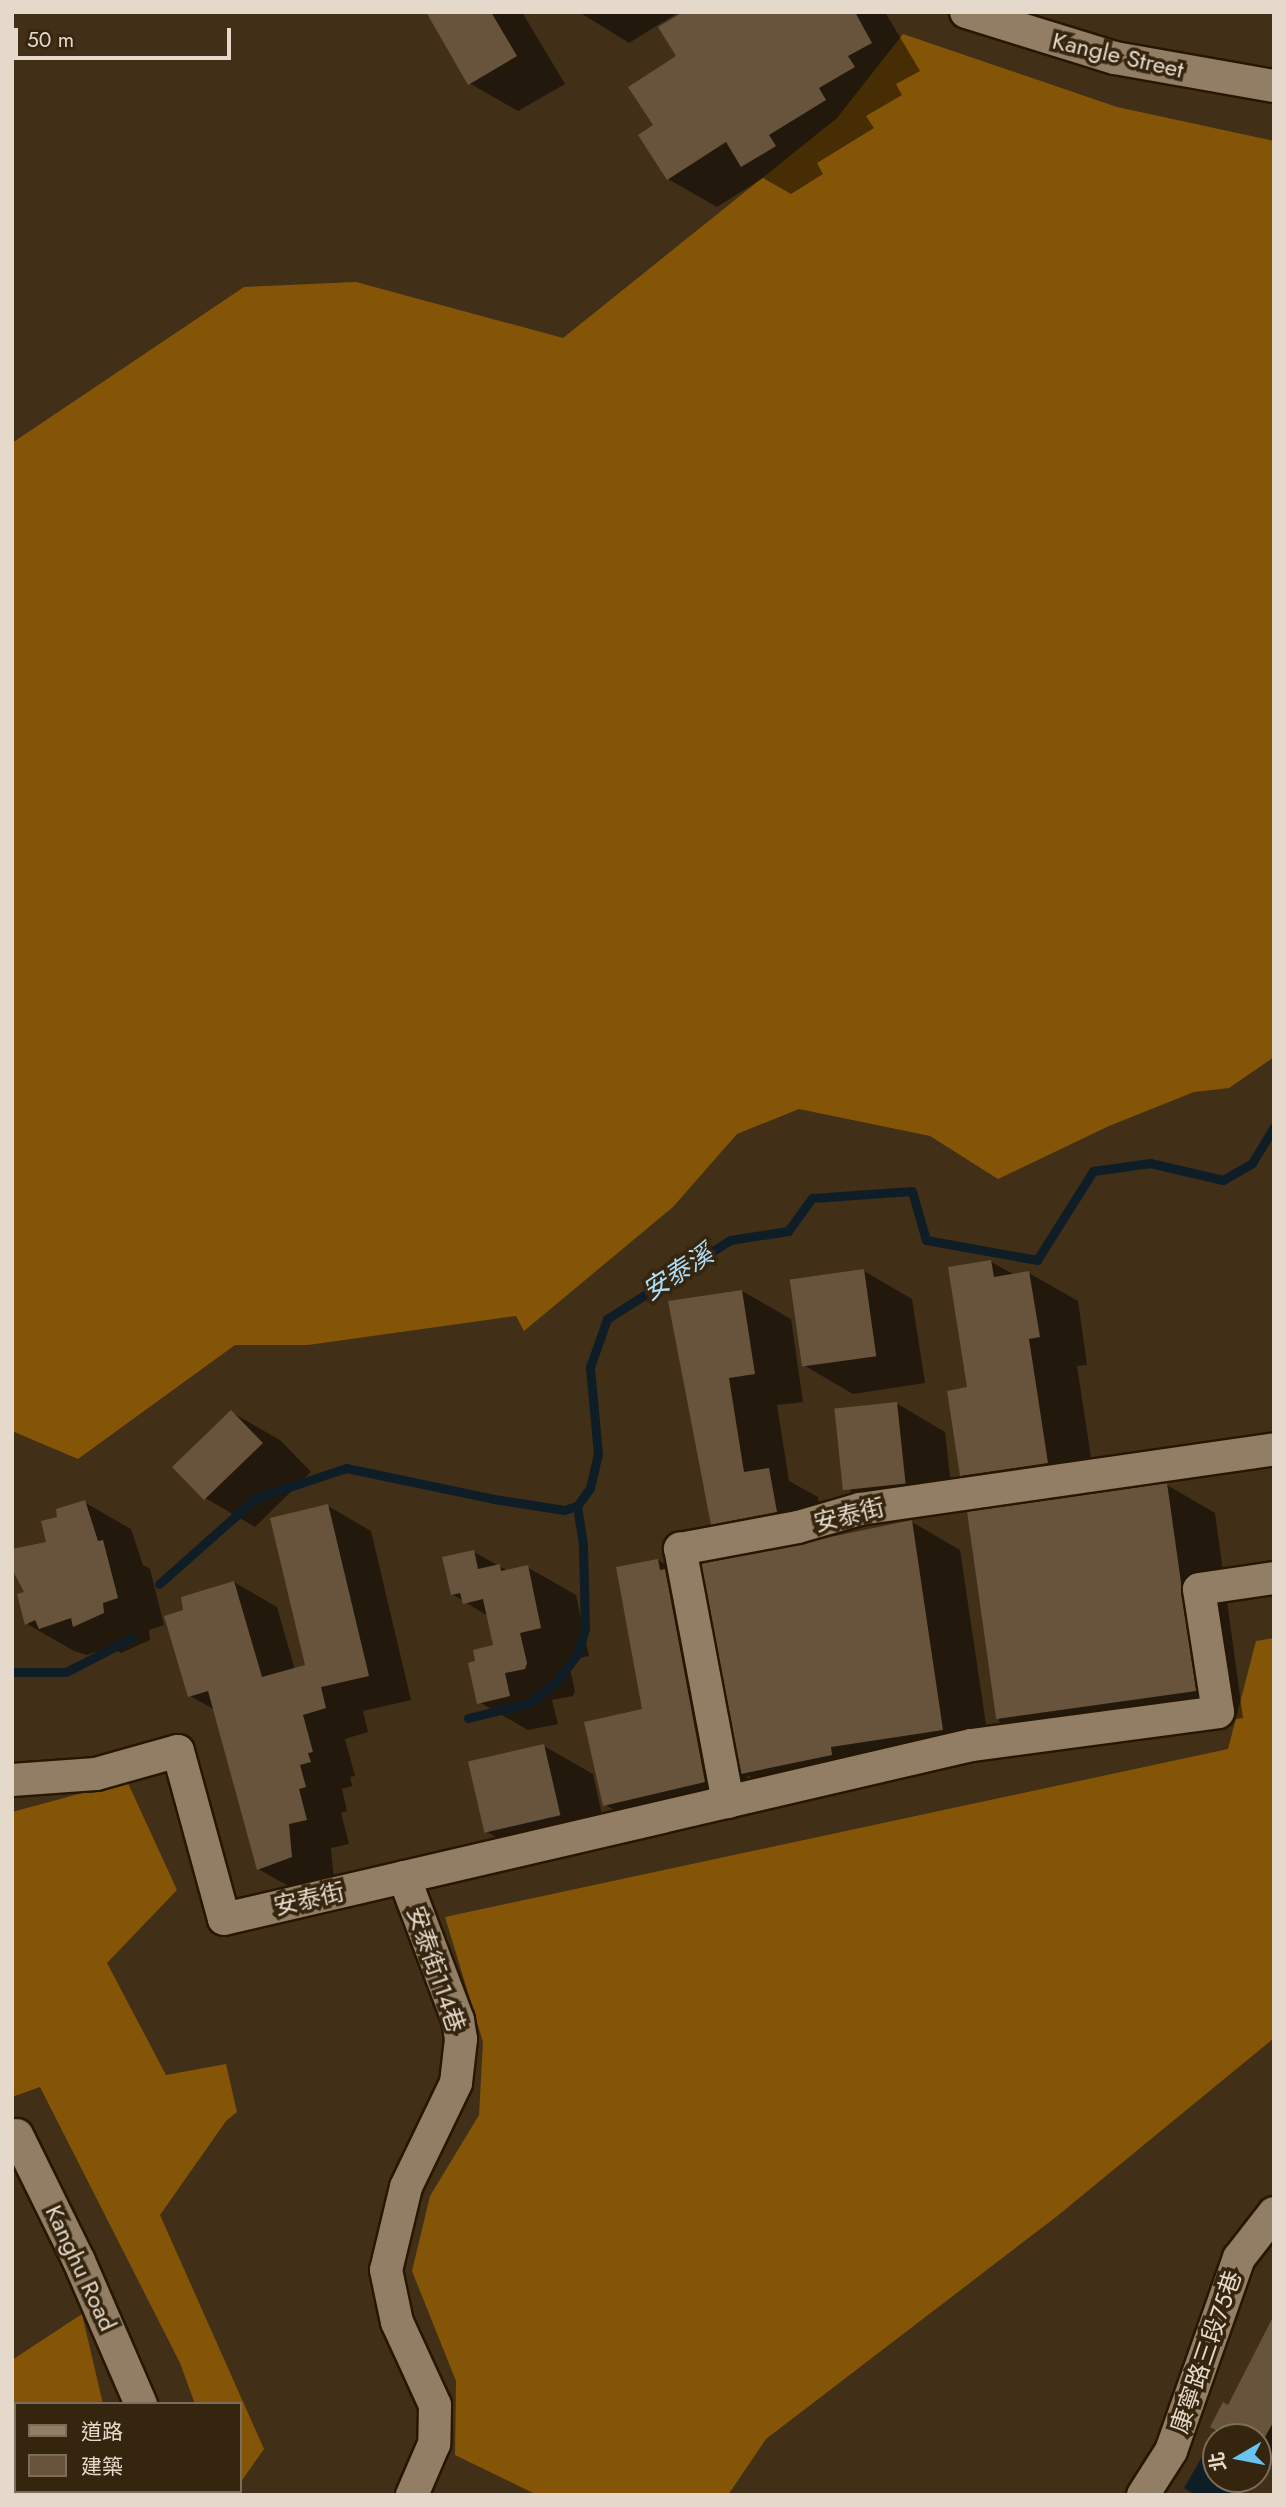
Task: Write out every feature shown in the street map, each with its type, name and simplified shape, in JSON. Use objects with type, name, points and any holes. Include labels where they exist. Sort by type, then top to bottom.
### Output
[{"type":"street","name":"Kangle Street","points":[[966,12],[1115,58],[1274,86]]},
{"type":"street","name":"安泰街","points":[[729,1802],[680,1549],[798,1527],[860,1509],[1274,1449]]},
{"type":"street","name":"安泰街","points":[[12,1780],[96,1774],[177,1751],[224,1919],[972,1745],[1218,1712],[1199,1590],[1274,1578]]},
{"type":"street","name":"安泰街114巷","points":[[404,1877],[458,2020],[461,2039],[456,2083],[406,2187],[386,2270],[397,2322],[436,2404],[434,2444],[412,2495]]},
{"type":"street","name":"Kanghu Road","points":[[17,2134],[79,2261],[140,2402]]},
{"type":"street","name":"康寧路三段75巷","points":[[1143,2495],[1171,2451],[1238,2259],[1264,2221],[1274,2213]]},
{"type":"shaded area","points":[[903,34],[1117,107],[1274,141],[1274,1057],[1229,1088],[1194,1092],[1109,1126],[998,1179],[930,1136],[799,1109],[737,1134],[673,1207],[524,1331],[516,1316],[308,1345],[235,1345],[78,1459],[12,1431],[12,443],[244,287],[356,282],[563,338],[837,118]]},
{"type":"shaded area","points":[[1274,1638],[1274,2038],[1056,2217],[766,2439],[728,2495],[537,2495],[455,2455],[456,2381],[412,2271],[430,2196],[479,2115],[483,2042],[445,1917],[1228,1749],[1256,1641]]},
{"type":"shaded area","points":[[127,1781],[177,1890],[107,1963],[166,2075],[226,2064],[237,2112],[226,2121],[160,2215],[264,2449],[242,2480],[242,2402],[194,2402],[180,2363],[40,2087],[12,2097],[12,1812]]},
{"type":"shaded area","points":[[82,2314],[103,2402],[14,2402],[14,2493],[124,2495],[12,2495],[12,2360]]},
{"type":"water","points":[[1202,2457],[1202,2493],[1234,2493],[1195,2495],[1184,2488]]},
{"type":"building","points":[[426,12],[491,12],[517,56],[468,85]]},
{"type":"building","points":[[683,12],[855,12],[872,43],[848,56],[855,67],[819,88],[826,100],[769,135],[776,146],[741,167],[726,142],[667,180],[638,135],[653,125],[628,87],[676,56],[658,27]]},
{"type":"building","points":[[991,1260],[994,1277],[1029,1271],[1040,1337],[1029,1339],[1048,1463],[960,1476],[947,1391],[967,1387],[948,1267]]},
{"type":"building","points":[[864,1269],[876,1356],[802,1367],[790,1279]]},
{"type":"building","points":[[742,1290],[755,1374],[729,1378],[744,1472],[769,1468],[777,1512],[711,1525],[668,1301]]},
{"type":"building","points":[[897,1402],[906,1484],[843,1490],[834,1409]]},
{"type":"building","points":[[231,1410],[263,1443],[204,1500],[172,1467]]},
{"type":"building","points":[[1167,1483],[1196,1691],[996,1719],[967,1511]]},
{"type":"building","points":[[85,1500],[98,1541],[103,1540],[118,1598],[103,1603],[104,1613],[73,1627],[71,1618],[39,1629],[35,1620],[25,1625],[17,1594],[24,1592],[12,1569],[12,1549],[46,1542],[41,1521],[57,1517],[56,1509]]},
{"type":"building","points":[[328,1504],[369,1676],[321,1687],[326,1708],[303,1715],[313,1752],[308,1753],[311,1762],[300,1765],[306,1787],[299,1789],[307,1820],[289,1824],[292,1857],[257,1870],[208,1691],[188,1697],[164,1616],[183,1610],[181,1597],[234,1581],[262,1677],[305,1665],[270,1518]]},
{"type":"building","points":[[912,1520],[943,1730],[831,1747],[832,1755],[741,1774],[701,1564]]},
{"type":"building","points":[[474,1550],[478,1569],[500,1564],[501,1571],[528,1565],[541,1628],[520,1633],[527,1663],[525,1669],[505,1673],[510,1696],[477,1704],[468,1663],[475,1661],[473,1650],[493,1645],[483,1599],[463,1604],[460,1593],[451,1595],[442,1557]]},
{"type":"building","points":[[658,1559],[660,1570],[665,1569],[705,1782],[603,1806],[584,1722],[642,1709],[616,1567]]},
{"type":"building","points":[[544,1744],[560,1815],[484,1833],[468,1762]]},
{"type":"building","points":[[1274,2315],[1274,2421],[1272,2425],[1212,2423],[1223,2402],[1228,2405]]},
{"type":"waterway","name":"安泰溪","points":[[159,1584],[256,1498],[346,1468],[494,1499],[564,1510],[577,1506],[590,1488],[598,1454],[590,1367],[607,1319],[730,1240],[788,1231],[812,1198],[912,1191],[926,1240],[1037,1260],[1093,1171],[1150,1163],[1223,1180],[1252,1163],[1274,1127]]},
{"type":"waterway","points":[[468,1718],[529,1703],[557,1681],[578,1653],[585,1628],[583,1544],[577,1506]]},
{"type":"waterway","name":"安泰溪","points":[[12,1672],[66,1672],[132,1638]]}]
